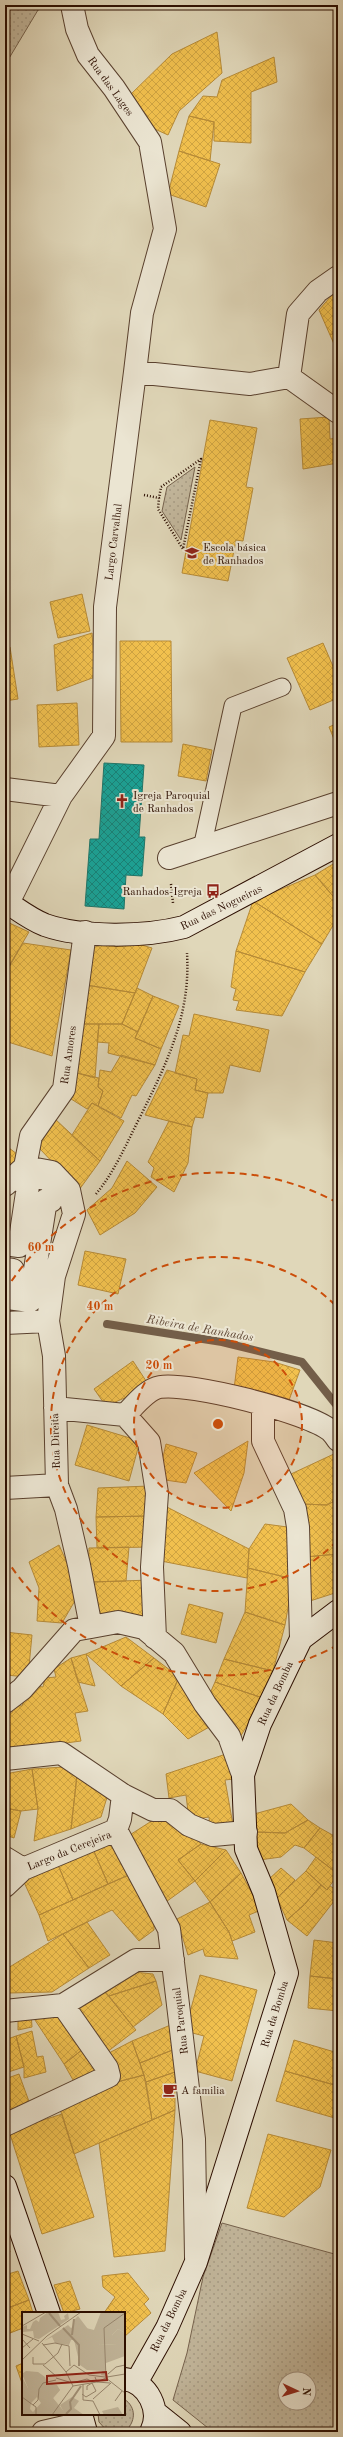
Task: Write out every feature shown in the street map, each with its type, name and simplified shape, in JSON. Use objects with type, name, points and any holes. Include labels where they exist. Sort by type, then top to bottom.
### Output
[{"type":"street","name":"Rua das Lages","points":[[72,5],[76,29],[88,55],[114,88],[150,142]]},
{"type":"street","name":"Largo Carvalhal","points":[[7,903],[61,796],[104,736],[105,607],[136,372],[142,313],[165,229],[150,142]]},
{"type":"street","points":[[289,377],[298,314],[318,291],[338,277]]},
{"type":"street","points":[[136,372],[250,384],[289,377],[338,412]]},
{"type":"street","points":[[5,789],[61,796]]},
{"type":"street","points":[[169,858],[338,803]]},
{"type":"street","name":"Rua das Nogueiras","points":[[7,903],[45,925],[65,930],[131,933],[179,928],[338,845]]},
{"type":"street","name":"Rua Amores","points":[[25,1167],[31,1136],[64,1088],[85,932]]},
{"type":"street","points":[[5,1185],[25,1167]]},
{"type":"street","name":"Rua Direita","points":[[25,1167],[52,1172],[69,1190],[74,1214],[54,1276],[48,1321],[54,1356],[57,1485],[66,1509],[80,1565],[91,1627]]},
{"type":"street","points":[[5,1244],[19,1246],[28,1186],[25,1185],[27,1176],[55,1180],[51,1200],[46,1200],[30,1301],[8,1298],[13,1270],[5,1269]]},
{"type":"street","points":[[5,1323],[48,1321]]},
{"type":"street","points":[[125,1415],[143,1397],[159,1387],[223,1393],[300,1416],[330,1430],[338,1440]]},
{"type":"street","points":[[263,1404],[263,1441],[294,1508],[298,1526],[301,1639]]},
{"type":"street","points":[[55,1408],[125,1415],[149,1442],[157,1493],[152,1567],[156,1638]]},
{"type":"street","points":[[5,1488],[57,1485]]},
{"type":"street","name":"Rua da Bomba","points":[[130,2381],[167,2328],[196,2262],[287,1973],[264,1892],[246,1849],[243,1775],[260,1724],[301,1639],[338,1611]]},
{"type":"street","points":[[5,1702],[22,1689],[74,1630],[118,1622],[144,1628],[174,1654],[205,1704],[229,1736],[243,1775]]},
{"type":"street","points":[[5,1759],[61,1753],[123,1795],[153,1810],[170,1810],[188,1825],[213,1835],[246,1832]]},
{"type":"street","points":[[116,1830],[120,1819],[123,1795]]},
{"type":"street","name":"Largo da Cerejeira","points":[[5,1886],[14,1863],[116,1830]]},
{"type":"street","name":"Rua Paroquial","points":[[116,1830],[169,1929],[194,2139],[196,2262]]},
{"type":"street","points":[[5,2011],[63,2005],[136,1960],[173,1960]]},
{"type":"street","points":[[5,2125],[108,2076],[107,2068],[63,2005]]},
{"type":"street","points":[[5,2186],[49,2312]]},
{"type":"street","points":[[130,2381],[146,2390],[153,2422],[180,2432]]},
{"type":"street","points":[[43,2432],[83,2423]]},
{"type":"lane","points":[[202,848],[233,706],[282,687]]},
{"type":"path","points":[[201,459],[194,504],[183,549],[158,509],[159,498],[161,487],[201,459]]},
{"type":"path","points":[[155,497],[159,498]]},
{"type":"path","points":[[74,1214],[105,1184],[120,1161],[179,1033],[187,985],[188,965],[179,928],[169,858]]},
{"type":"shaded area","points":[[5,5],[49,5],[38,10],[5,65]]},
{"type":"shaded area","points":[[195,467],[181,540],[162,511],[167,487]]},
{"type":"shaded area","points":[[222,2223],[338,2255],[338,2432],[213,2432],[173,2400],[187,2353],[203,2277]]},
{"type":"shaded area","points":[[125,2400],[131,2406],[133,2411],[133,2420],[124,2432],[107,2431],[99,2422],[98,2415],[125,2415]]},
{"type":"building: Moradias","points":[[217,32],[222,73],[179,111],[168,135],[146,125],[128,97],[172,54]]},
{"type":"building: Moradias","points":[[274,57],[277,82],[251,92],[251,143],[214,141],[214,122],[189,116],[203,96],[217,97],[222,80]]},
{"type":"building: Moradias","points":[[189,116],[214,122],[210,161],[179,151]]},
{"type":"building: Moradias","points":[[179,151],[220,164],[206,207],[168,194]]},
{"type":"building: Moradias","points":[[338,288],[338,331],[330,335],[319,310]]},
{"type":"building: Moradias","points":[[338,331],[338,353],[330,335]]},
{"type":"building: Moradias","points":[[329,417],[330,439],[338,438],[338,463],[303,469],[300,419]]},
{"type":"building: Moradias","points":[[210,420],[257,428],[246,487],[253,488],[243,541],[236,540],[228,581],[182,573]]},
{"type":"building: Moradias","points":[[82,594],[90,631],[58,638],[50,602]]},
{"type":"building: Moradias","points":[[92,633],[95,677],[57,691],[54,645]]},
{"type":"building: Moradias","points":[[120,641],[171,641],[172,742],[121,742]]},
{"type":"building: Moradias","points":[[323,643],[338,678],[338,698],[310,710],[287,658]]},
{"type":"building: Moradias","points":[[10,647],[18,699],[5,701],[5,648]]},
{"type":"building: Moradias","points":[[77,703],[79,745],[39,747],[37,705]]},
{"type":"building: Moradias","points":[[338,723],[338,749],[329,727]]},
{"type":"building: Moradias","points":[[183,744],[212,750],[206,781],[178,776]]},
{"type":"building: Moradias","points":[[338,861],[338,902],[315,875]]},
{"type":"building: Moradias","points":[[315,875],[338,902],[338,917],[322,944],[253,901]]},
{"type":"building: Moradias","points":[[253,901],[322,944],[305,972],[236,951]]},
{"type":"building: Moradias","points":[[5,921],[29,932],[6,971],[5,971]]},
{"type":"building: Moradias","points":[[121,939],[152,948],[135,993],[86,985],[92,948]]},
{"type":"building: Moradias","points":[[23,943],[71,950],[52,1056],[5,1041],[5,974]]},
{"type":"building: Moradias","points":[[236,951],[305,972],[282,1016],[236,1010],[239,1001],[233,1000],[236,989],[231,987]]},
{"type":"building: Moradias","points":[[86,985],[135,993],[122,1024],[80,1024]]},
{"type":"building: Moradias","points":[[137,988],[153,996],[138,1032],[122,1024]]},
{"type":"building: Moradias","points":[[153,996],[179,1006],[161,1049],[135,1038]]},
{"type":"building: Moradias","points":[[194,1014],[269,1030],[260,1072],[230,1065],[223,1093],[208,1093],[195,1090],[197,1079],[175,1073],[183,1035],[189,1036]]},
{"type":"building: Moradias","points":[[80,1024],[99,1024],[95,1078],[73,1072]]},
{"type":"building: Moradias","points":[[99,1024],[122,1024],[138,1032],[135,1038],[161,1049],[155,1065],[108,1053],[109,1043],[97,1042]]},
{"type":"building: Moradias","points":[[121,1055],[155,1065],[136,1096],[132,1095],[121,1118],[98,1106],[103,1091],[98,1087],[100,1070],[111,1072]]},
{"type":"building: Moradias","points":[[167,1070],[197,1079],[195,1090],[208,1093],[203,1118],[195,1117],[192,1127],[145,1115]]},
{"type":"building: Moradias","points":[[73,1072],[99,1078],[98,1087],[103,1091],[98,1106],[92,1103],[87,1109],[68,1097]]},
{"type":"building: Moradias","points":[[92,1103],[124,1121],[100,1161],[72,1135]]},
{"type":"building: Moradias","points":[[54,1118],[100,1161],[79,1190],[40,1149],[39,1137]]},
{"type":"building: Moradias","points":[[169,1121],[192,1127],[188,1163],[174,1192],[151,1177],[154,1168],[148,1162]]},
{"type":"building: Moradias","points":[[5,1145],[21,1157],[5,1173]]},
{"type":"building: Moradias","points":[[127,1161],[157,1187],[135,1213],[100,1235],[87,1210],[112,1188]]},
{"type":"building: Moradias","points":[[85,1251],[126,1259],[118,1294],[78,1285]]},
{"type":"building: Moradias","points":[[238,1357],[274,1362],[300,1370],[288,1403],[234,1389]]},
{"type":"building: Moradias","points":[[133,1361],[150,1387],[106,1406],[94,1389]]},
{"type":"building: Moradias","points":[[87,1425],[140,1441],[129,1481],[75,1465]]},
{"type":"building: Moradias","points":[[248,1441],[244,1473],[231,1511],[194,1473]]},
{"type":"building: Moradias","points":[[166,1444],[197,1453],[186,1483],[158,1479]]},
{"type":"building: Moradias","points":[[336,1453],[338,1460],[338,1499],[327,1505],[302,1504],[291,1474]]},
{"type":"building: Moradias","points":[[149,1486],[150,1516],[96,1517],[98,1488]]},
{"type":"building: Moradias","points":[[338,1499],[338,1554],[305,1557],[302,1504],[327,1505]]},
{"type":"building: Moradias","points":[[163,1505],[249,1549],[247,1578],[156,1560]]},
{"type":"building: Moradias","points":[[150,1516],[150,1547],[97,1548],[96,1517]]},
{"type":"building: Moradias","points":[[265,1524],[295,1528],[293,1579],[248,1568],[249,1549]]},
{"type":"building: Moradias","points":[[59,1545],[80,1592],[62,1623],[37,1621],[39,1588],[29,1562]]},
{"type":"building: Moradias","points":[[129,1547],[126,1581],[88,1582],[89,1548]]},
{"type":"building: Moradias","points":[[338,1554],[338,1592],[310,1601],[305,1557]]},
{"type":"building: Moradias","points":[[248,1568],[293,1579],[285,1625],[245,1612]]},
{"type":"building: Moradias","points":[[150,1580],[147,1620],[91,1616],[94,1582]]},
{"type":"building: Moradias","points":[[189,1604],[223,1613],[216,1643],[181,1634]]},
{"type":"building: Moradias","points":[[245,1612],[285,1625],[273,1671],[224,1659]]},
{"type":"building: Moradias","points":[[5,1632],[32,1635],[28,1677],[5,1675]]},
{"type":"building: Moradias","points":[[126,1637],[154,1658],[121,1686],[86,1654]]},
{"type":"building: Moradias","points":[[86,1654],[95,1686],[78,1682],[71,1658]]},
{"type":"building: Moradias","points":[[71,1658],[88,1711],[75,1713],[81,1741],[5,1751],[5,1713],[12,1713],[13,1705],[22,1706],[29,1685],[43,1687],[45,1678],[56,1677],[54,1669]]},
{"type":"building: Moradias","points":[[154,1658],[179,1677],[163,1714],[121,1686]]},
{"type":"building: Moradias","points":[[224,1659],[273,1671],[263,1698],[215,1682]]},
{"type":"building: Moradias","points":[[179,1677],[211,1726],[188,1739],[163,1714]]},
{"type":"building: Moradias","points":[[215,1682],[263,1698],[239,1739],[208,1698]]},
{"type":"building: Moradias","points":[[226,1754],[233,1779],[225,1780],[233,1825],[210,1828],[209,1817],[189,1820],[186,1795],[169,1798],[166,1774]]},
{"type":"building: Moradias","points":[[64,1767],[77,1775],[71,1829],[34,1841],[38,1809],[32,1769]]},
{"type":"building: Moradias","points":[[32,1769],[38,1809],[21,1811],[5,1808],[5,1774]]},
{"type":"building: Moradias","points":[[77,1775],[108,1794],[101,1817],[71,1829]]},
{"type":"building: Moradias","points":[[291,1804],[308,1820],[285,1833],[256,1832],[254,1814]]},
{"type":"building: Moradias","points":[[5,1808],[21,1811],[14,1838],[5,1835]]},
{"type":"building: Moradias","points":[[161,1815],[173,1818],[201,1844],[178,1860],[195,1881],[163,1904],[125,1838]]},
{"type":"building: Moradias","points":[[308,1820],[320,1828],[304,1848],[295,1845],[281,1857],[259,1860],[256,1832],[285,1833]]},
{"type":"building: Moradias","points":[[320,1828],[338,1838],[338,1874],[304,1848]]},
{"type":"building: Moradias","points":[[115,1838],[131,1874],[108,1884],[93,1849]]},
{"type":"building: Moradias","points":[[201,1844],[226,1850],[195,1881],[178,1860]]},
{"type":"building: Moradias","points":[[93,1849],[108,1884],[73,1900],[58,1865]]},
{"type":"building: Moradias","points":[[226,1850],[241,1873],[210,1902],[195,1881]]},
{"type":"building: Moradias","points":[[316,1857],[338,1874],[327,1890],[306,1871]]},
{"type":"building: Moradias","points":[[58,1865],[73,1900],[39,1915],[23,1880]]},
{"type":"building: Moradias","points":[[281,1868],[295,1880],[277,1898],[269,1879]]},
{"type":"building: Moradias","points":[[306,1871],[321,1885],[304,1905],[287,1920],[277,1898]]},
{"type":"building: Moradias","points":[[241,1873],[261,1910],[249,1915],[255,1932],[232,1941],[229,1932],[210,1902]]},
{"type":"building: Moradias","points":[[131,1874],[154,1918],[154,1930],[139,1941],[112,1910],[48,1941],[39,1915]]},
{"type":"building: Moradias","points":[[321,1885],[327,1890],[330,1886],[338,1891],[338,1896],[307,1936],[287,1920],[304,1905]]},
{"type":"building: Moradias","points":[[210,1902],[229,1932],[238,1959],[205,1956],[203,1949],[188,1955],[177,1919]]},
{"type":"building: Moradias","points":[[87,1922],[110,1955],[89,1968],[63,1934]]},
{"type":"building: Moradias","points":[[63,1934],[89,1968],[52,1992],[9,1993],[8,1968]]},
{"type":"building: Moradias","points":[[314,1940],[338,1943],[338,1979],[310,1976]]},
{"type":"building: Moradias","points":[[124,1971],[153,1974],[156,1981],[109,1996],[101,1987]]},
{"type":"building: Moradias","points":[[200,1975],[257,1990],[232,2081],[195,2071],[204,2036],[185,2031]]},
{"type":"building: Moradias","points":[[310,1976],[338,1979],[338,2011],[308,2008]]},
{"type":"building: Moradias","points":[[156,1981],[162,2005],[133,2027],[109,1996]]},
{"type":"building: Moradias","points":[[101,1987],[136,2030],[107,2052],[71,2006]]},
{"type":"building: Moradias","points":[[18,2012],[31,2012],[32,2027],[18,2030]]},
{"type":"building: Moradias","points":[[62,2014],[87,2046],[64,2064],[33,2017]]},
{"type":"building: Moradias","points":[[173,2024],[175,2049],[140,2063],[132,2041]]},
{"type":"building: Moradias","points":[[32,2031],[37,2057],[43,2056],[46,2072],[24,2078],[24,2067],[16,2036]]},
{"type":"building: Moradias","points":[[16,2036],[24,2067],[5,2073],[5,2040]]},
{"type":"building: Moradias","points":[[294,2040],[338,2053],[338,2086],[285,2071]]},
{"type":"building: Moradias","points":[[132,2041],[144,2075],[117,2082],[107,2054]]},
{"type":"building: Moradias","points":[[87,2046],[102,2071],[77,2087],[64,2064]]},
{"type":"building: Moradias","points":[[175,2049],[175,2072],[146,2082],[140,2063]]},
{"type":"building: Moradias","points":[[285,2071],[338,2086],[338,2119],[276,2101]]},
{"type":"building: Moradias","points":[[175,2072],[175,2110],[152,2120],[146,2082]]},
{"type":"building: Moradias","points":[[19,2074],[31,2107],[5,2116],[5,2079]]},
{"type":"building: Moradias","points":[[144,2075],[152,2120],[74,2154],[59,2106],[117,2082]]},
{"type":"building: Moradias","points":[[175,2110],[165,2251],[114,2257],[99,2143]]},
{"type":"building: Moradias","points":[[62,2114],[94,2217],[42,2234],[9,2131]]},
{"type":"building: Moradias","points":[[268,2134],[331,2150],[320,2187],[284,2217],[247,2208]]},
{"type":"building: Moradias","points":[[5,2237],[10,2252],[5,2254]]},
{"type":"building: Moradias","points":[[18,2271],[29,2300],[5,2309],[5,2275]]},
{"type":"building: Moradias","points":[[128,2273],[149,2299],[144,2304],[151,2313],[125,2336],[125,2312],[105,2312],[115,2297],[103,2287],[102,2276]]},
{"type":"building: Moradias","points":[[70,2281],[80,2309],[64,2312],[54,2285]]},
{"type":"building: Moradias","points":[[29,2300],[33,2312],[22,2312],[22,2328],[5,2335],[5,2309]]},
{"type":"building: Moradias","points":[[22,2363],[22,2383],[16,2366]]},
{"type":"building: Público","name":"Igreja Paroquial de Ranhados","points":[[104,763],[144,765],[139,837],[145,837],[142,876],[126,875],[124,909],[85,906],[90,839],[99,839]]},
{"type":"waterway","name":"Ribeira de Ranhados","points":[[107,1324],[222,1342],[302,1362],[338,1407]]},
{"type":"place","name":"Escola básica de Ranhados","points":[[192,553]]},
{"type":"place","name":"Igreja Paroquial de Ranhados","points":[[122,801]]},
{"type":"place","name":"Ranhados-Igreja","points":[[213,891]]},
{"type":"place","name":"A familia","points":[[170,2090]]}]
